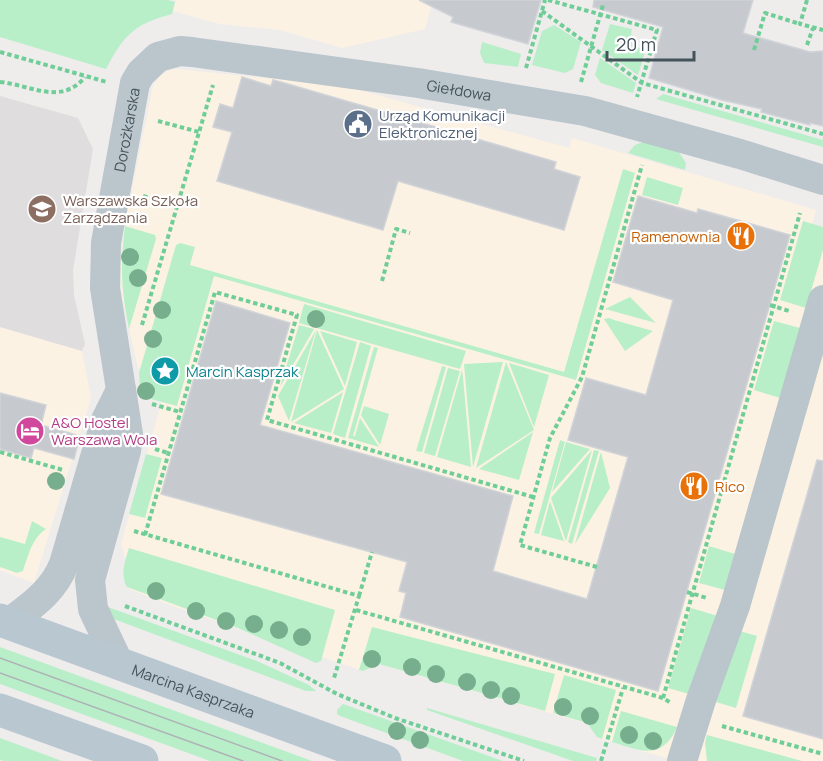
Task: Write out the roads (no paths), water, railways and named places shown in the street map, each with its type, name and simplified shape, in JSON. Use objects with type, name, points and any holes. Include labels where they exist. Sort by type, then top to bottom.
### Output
[{"type":"main road","name":"Marcina Kasprzaka","points":[[4,621],[385,761]]},
{"type":"main road","points":[[0,710],[142,761]]},
{"type":"street","name":"Giełdowa","points":[[158,57],[169,53],[192,52],[418,83],[585,111],[740,154],[823,180]]},
{"type":"street","name":"Dorożkarska","points":[[120,663],[93,609],[90,580],[128,442],[128,427],[107,309],[106,243],[132,94],[141,73],[158,57]]},
{"type":"street","points":[[682,761],[735,606],[823,300]]},
{"type":"street","points":[[4,621],[45,595],[57,580],[64,564],[106,420],[121,390]]},
{"type":"tram line","points":[[0,658],[282,761]]},
{"type":"tram line","points":[[0,673],[243,761]]},
{"type":"place","name":"Urząd Komunikacji Elektronicznej","points":[[358,124]]},
{"type":"place","name":"Warszawska Szkoła Zarządzania","points":[[42,209]]},
{"type":"place","name":"Ramenownia","points":[[741,236]]},
{"type":"place","name":"Marcin Kasprzak","points":[[165,371]]},
{"type":"place","name":"A&O Hostel Warszawa Wola","points":[[30,431]]},
{"type":"place","name":"Rico","points":[[694,486]]}]
